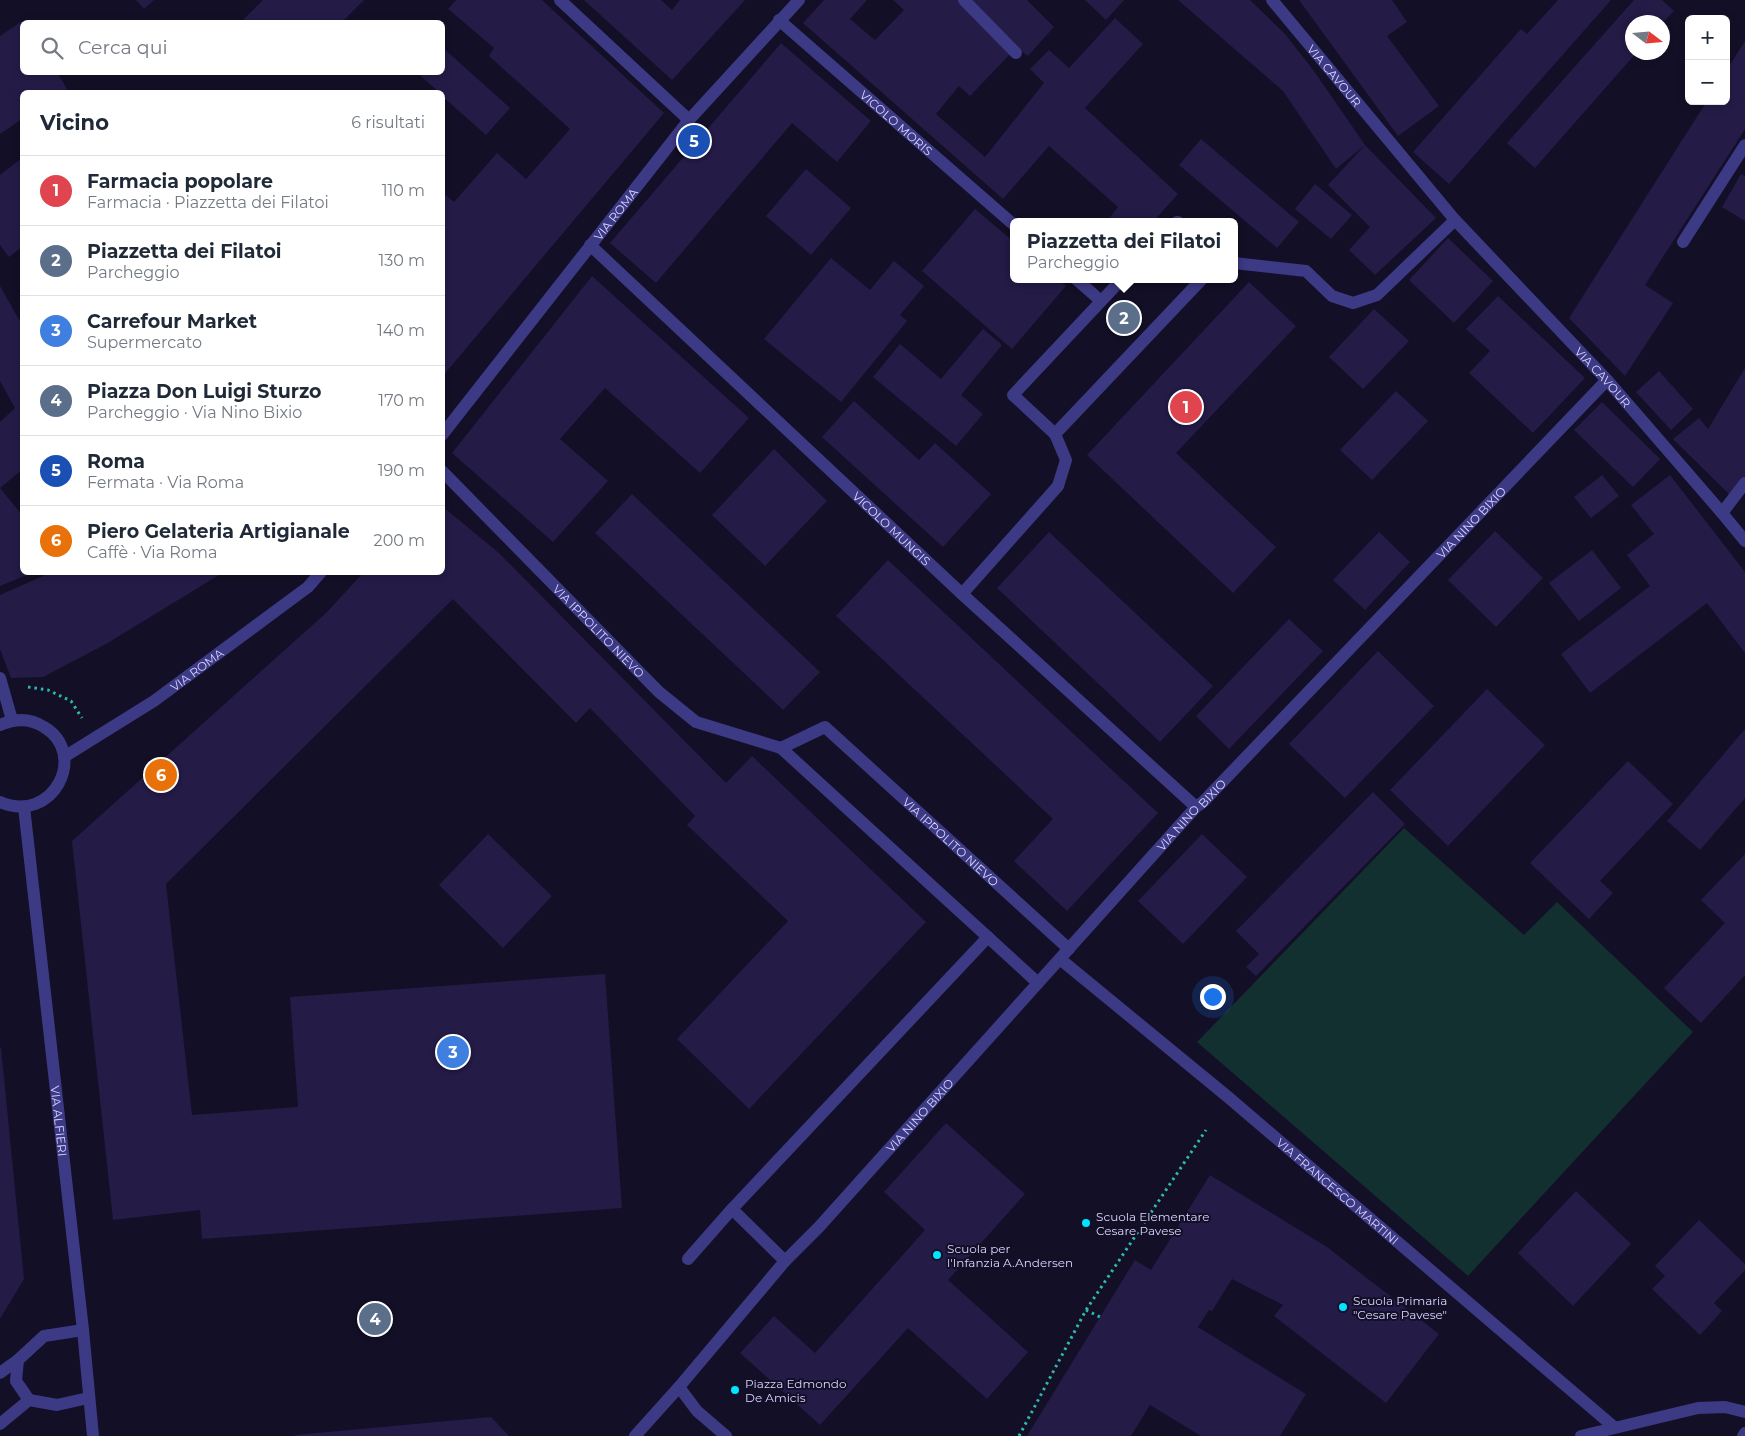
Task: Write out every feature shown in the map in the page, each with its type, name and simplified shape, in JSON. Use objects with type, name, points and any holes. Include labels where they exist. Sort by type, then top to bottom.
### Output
[{"type":"street","points":[[560,0],[689,120]]},
{"type":"street","name":"VIA ROMA","points":[[445,431],[689,120],[799,0]]},
{"type":"street","points":[[964,0],[1016,53]]},
{"type":"street","name":"VIA CAVOUR","points":[[1272,0],[1455,220],[1607,380],[1745,541]]},
{"type":"street","name":"VICOLO MORIS","points":[[779,20],[1010,222]]},
{"type":"street","points":[[1683,242],[1745,145]]},
{"type":"street","points":[[1238,263],[1306,271],[1332,296],[1353,304],[1377,295],[1455,220]]},
{"type":"street","name":"VICOLO MUNGIS","points":[[590,245],[962,594],[1200,805]]},
{"type":"street","points":[[1081,283],[1101,301]]},
{"type":"street","points":[[962,594],[1058,486],[1066,460],[1055,434],[1013,395],[1118,283]]},
{"type":"street","points":[[1055,434],[1198,283]]},
{"type":"street","name":"VIA NINO BIXIO","points":[[635,1436],[679,1387],[785,1261],[1200,805],[1607,380]]},
{"type":"street","name":"VIA IPPOLITO NIEVO","points":[[445,474],[659,692],[696,722],[781,748],[1038,983]]},
{"type":"street","points":[[1722,513],[1745,483]]},
{"type":"street","name":"VIA ROMA","points":[[64,757],[154,701],[308,587],[318,575]]},
{"type":"street","points":[[0,678],[6,722],[32,721],[48,729],[58,742],[64,757],[62,775],[56,788],[41,802],[24,807],[16,807],[0,802]]},
{"type":"street","name":"VIA IPPOLITO NIEVO","points":[[781,748],[825,727],[1069,949]]},
{"type":"street","name":"VIA ALFIERI","points":[[24,807],[92,1436]]},
{"type":"street","points":[[688,1259],[732,1209],[988,937]]},
{"type":"street","name":"VIA FRANCESCO MARTINI","points":[[1060,959],[1228,1097],[1614,1427]]},
{"type":"street","points":[[732,1209],[785,1261]]},
{"type":"street","points":[[0,1373],[18,1360],[44,1336],[82,1330]]},
{"type":"street","points":[[18,1360],[16,1381],[28,1400],[57,1405],[88,1398]]},
{"type":"street","points":[[679,1387],[697,1411],[726,1436]]},
{"type":"street","points":[[0,1424],[28,1400]]},
{"type":"street","points":[[1581,1436],[1698,1408],[1725,1407],[1745,1412]]},
{"type":"path","points":[[1019,1436],[1086,1310],[1206,1130]]},
{"type":"path","points":[[1086,1310],[1100,1317]]},
{"type":"green space","points":[[1404,828],[1524,935],[1557,902],[1693,1032],[1468,1276],[1197,1042]]},
{"type":"building","points":[[136,0],[154,0],[144,9]]},
{"type":"building","points":[[263,0],[364,0],[344,20],[243,20]]},
{"type":"building","points":[[456,0],[542,0],[664,113],[445,373],[445,194],[454,202],[497,153],[526,179],[570,129],[489,56],[494,48],[448,9]]},
{"type":"building","points":[[584,0],[661,0],[672,10],[680,0],[745,0],[672,80]]},
{"type":"building","points":[[824,0],[867,0],[850,19],[875,40],[904,10],[893,0],[959,0],[1012,52],[970,96],[959,86],[936,114],[985,157],[1044,83],[1030,69],[1049,50],[1069,68],[1115,18],[1143,44],[1085,108],[1178,194],[1157,218],[1109,218],[1118,207],[1049,146],[1003,199],[803,23]]},
{"type":"building","points":[[968,0],[1027,0],[1054,27],[1028,56],[1018,49]]},
{"type":"building","points":[[1085,0],[1124,0],[1106,20]]},
{"type":"building","points":[[1178,0],[1250,0],[1285,34],[1314,71],[1365,145],[1336,169],[1283,91]]},
{"type":"building","points":[[1299,0],[1392,0],[1407,22],[1387,36],[1439,106],[1398,136]]},
{"type":"building","points":[[1558,0],[1611,0],[1449,184],[1413,152],[1521,29],[1527,34]]},
{"type":"building","points":[[1634,0],[1662,0],[1674,11],[1670,15],[1625,15],[1625,60],[1630,60],[1535,168],[1507,143]]},
{"type":"building","points":[[20,22],[20,75],[59,75],[67,89],[20,90],[20,120],[0,134],[0,36]]},
{"type":"building","points":[[1745,41],[1745,129],[1645,285],[1673,303],[1625,376],[1569,318],[1704,105],[1730,105],[1730,65]]},
{"type":"building","points":[[781,43],[871,121],[837,162],[792,123],[656,283],[610,243]]},
{"type":"building","points":[[445,50],[510,108],[486,135],[445,99],[445,90],[437,90],[419,75],[445,75]]},
{"type":"building","points":[[1201,139],[1299,222],[1277,248],[1179,165]]},
{"type":"building","points":[[1365,145],[1436,218],[1375,275],[1349,250],[1370,227],[1328,185]]},
{"type":"building","points":[[20,160],[20,249],[9,257],[0,245],[0,175]]},
{"type":"building","points":[[806,169],[851,208],[811,255],[766,216]]},
{"type":"building","points":[[1741,174],[1745,176],[1745,221],[1722,207]]},
{"type":"building","points":[[1315,184],[1352,215],[1331,239],[1295,209]]},
{"type":"building","points":[[975,209],[1010,239],[1010,283],[1063,283],[1066,286],[1012,349],[922,271]]},
{"type":"building","points":[[1448,238],[1493,281],[1454,323],[1409,280]]},
{"type":"building","points":[[831,258],[870,290],[894,261],[924,286],[900,315],[907,321],[841,402],[764,339]]},
{"type":"building","points":[[592,276],[749,418],[700,473],[605,388],[560,439],[608,481],[553,542],[452,453]]},
{"type":"building","points":[[1249,282],[1296,326],[1176,453],[1276,547],[1233,593],[1087,455]]},
{"type":"building","points":[[0,286],[20,321],[20,472],[0,488],[0,422],[15,408],[0,381]]},
{"type":"building","points":[[1498,296],[1585,378],[1533,433],[1469,373],[1490,351],[1466,329]]},
{"type":"building","points":[[1374,309],[1409,341],[1363,389],[1329,357]]},
{"type":"building","points":[[983,329],[1002,345],[961,395],[983,414],[956,446],[873,377],[900,344],[941,379]]},
{"type":"building","points":[[1745,368],[1745,476],[1732,497],[1673,439],[1699,418],[1708,429]]},
{"type":"building","points":[[1659,371],[1693,409],[1671,430],[1636,392]]},
{"type":"building","points":[[1396,391],[1428,421],[1372,480],[1340,450]]},
{"type":"building","points":[[854,401],[919,460],[935,443],[991,494],[943,547],[822,437]]},
{"type":"building","points":[[1602,402],[1660,459],[1633,487],[1574,430]]},
{"type":"building","points":[[774,449],[827,501],[765,566],[712,515]]},
{"type":"building","points":[[1602,475],[1619,496],[1591,518],[1574,497]]},
{"type":"building","points":[[1670,475],[1745,572],[1745,653],[1707,603],[1590,693],[1561,654],[1650,586],[1627,555],[1654,534],[1631,505]]},
{"type":"building","points":[[0,488],[20,513],[20,575],[27,575],[0,586]]},
{"type":"building","points":[[632,494],[820,672],[783,710],[595,533]]},
{"type":"building","points":[[445,508],[499,553],[726,783],[752,756],[926,922],[749,1109],[677,1039],[788,921],[687,825],[695,816],[590,708],[576,723],[453,599],[166,884],[192,1115],[298,1107],[290,997],[605,974],[622,1208],[202,1239],[200,1210],[113,1220],[72,841],[327,612],[361,575],[445,575]]},
{"type":"building","points":[[1495,531],[1543,578],[1496,627],[1448,580]]},
{"type":"building","points":[[1049,532],[1213,686],[1160,742],[997,588]]},
{"type":"building","points":[[1379,532],[1410,562],[1365,610],[1333,580]]},
{"type":"building","points":[[1592,550],[1621,588],[1579,621],[1549,583]]},
{"type":"building","points":[[888,560],[1158,813],[1067,911],[1014,861],[1053,819],[836,616]]},
{"type":"building","points":[[45,575],[219,575],[106,644],[43,677],[11,678],[0,649],[0,595]]},
{"type":"building","points":[[1289,619],[1323,651],[1229,749],[1196,716]]},
{"type":"building","points":[[1378,651],[1434,706],[1345,798],[1289,744]]},
{"type":"building","points":[[1487,689],[1545,745],[1448,846],[1390,790]]},
{"type":"building","points":[[1745,729],[1745,798],[1700,850],[1667,821]]},
{"type":"building","points":[[1628,761],[1673,804],[1600,881],[1613,893],[1589,919],[1530,863]]},
{"type":"building","points":[[1373,792],[1405,824],[1256,976],[1246,967],[1259,954],[1236,931]]},
{"type":"building","points":[[488,834],[552,896],[503,948],[439,885]]},
{"type":"building","points":[[1202,834],[1247,877],[1183,944],[1138,901]]},
{"type":"building","points":[[1745,854],[1745,975],[1701,1023],[1664,988],[1725,923],[1701,900]]},
{"type":"building","points":[[0,1048],[24,1279],[0,1319]]},
{"type":"building","name":"Scuola per l'Infanzia A.Andersen","points":[[946,1123],[1025,1194],[948,1280],[1028,1352],[987,1399],[908,1328],[820,1425],[740,1353],[774,1316],[815,1353],[925,1230],[884,1192]]},
{"type":"building","name":"Scuola Primaria \"Cesare Pavese\"","points":[[1210,1175],[1327,1247],[1439,1334],[1386,1403],[1274,1316],[1283,1305],[1232,1279],[1212,1311],[1209,1310],[1198,1327],[1306,1394],[1280,1436],[1201,1436],[1150,1405],[1131,1436],[1027,1436],[1135,1260],[1151,1270]]},
{"type":"building","points":[[1576,1191],[1631,1244],[1573,1306],[1518,1253]]},
{"type":"building","points":[[1699,1220],[1745,1264],[1745,1270],[1714,1303],[1722,1311],[1700,1335],[1652,1289],[1665,1276],[1655,1266]]},
{"type":"building","points":[[491,1417],[509,1436],[295,1436],[295,1435]]},
{"type":"place","name":"Roma","points":[[694,141]]},
{"type":"place","name":"Piazzetta dei Filatoi","points":[[1124,318]]},
{"type":"place","name":"Farmacia popolare","points":[[1186,407]]},
{"type":"place","name":"Piero Gelateria Artigianale","points":[[161,775]]},
{"type":"place","name":"Carrefour Market","points":[[453,1052]]},
{"type":"place","name":"Scuola Elementare Cesare Pavese","points":[[1086,1223]]},
{"type":"place","name":"Scuola per l'Infanzia A.Andersen","points":[[937,1255]]},
{"type":"place","name":"Scuola Primaria \"Cesare Pavese\"","points":[[1343,1307]]},
{"type":"place","name":"Piazza Don Luigi Sturzo","points":[[375,1319]]},
{"type":"place","name":"Piazza Edmondo De Amicis","points":[[735,1390]]}]
